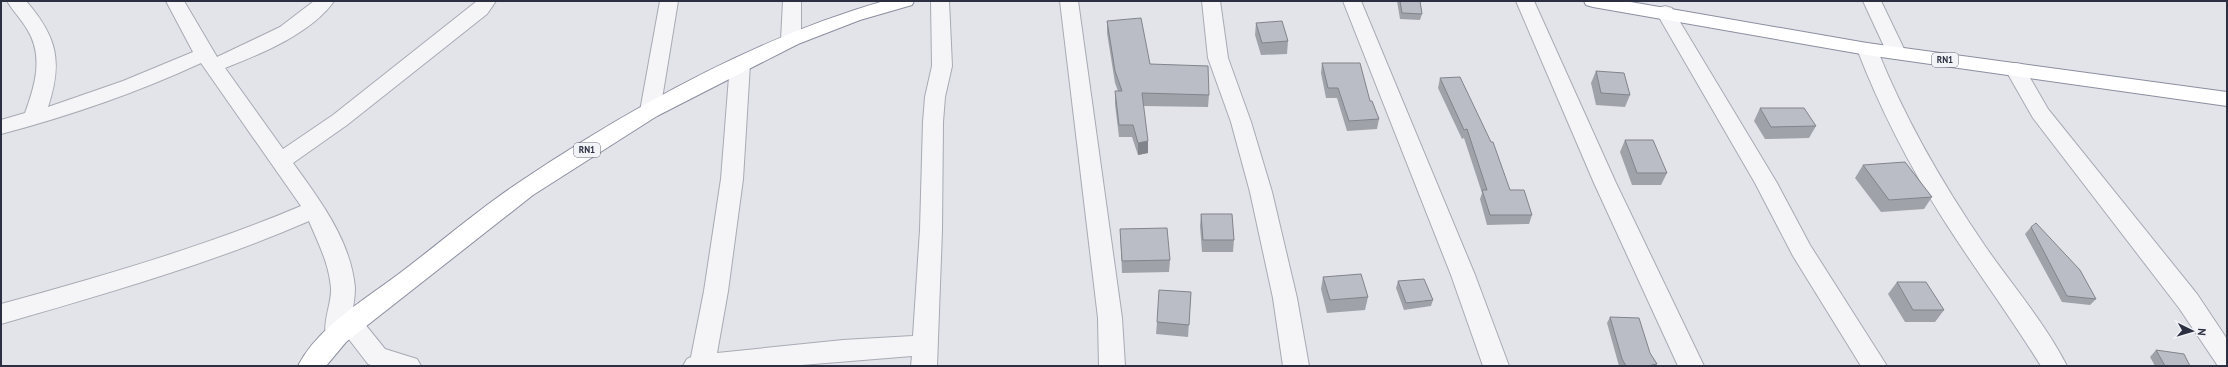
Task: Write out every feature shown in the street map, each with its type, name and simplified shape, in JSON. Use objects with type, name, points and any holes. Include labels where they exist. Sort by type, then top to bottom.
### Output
[{"type":"highway","name":"RN1","points":[[311,366],[344,330],[525,189],[650,111],[740,64],[792,40],[853,16],[905,1]]},
{"type":"highway","name":"RN1","points":[[1593,1],[1637,5],[1665,12],[1867,49],[2227,99]]},
{"type":"street","points":[[16,1],[25,11],[45,44],[49,64],[45,86],[34,119]]},
{"type":"street","points":[[1,127],[34,119],[209,60],[256,49],[305,18],[324,1]]},
{"type":"street","points":[[280,162],[340,120],[480,10],[487,1]]},
{"type":"street","points":[[650,111],[669,1]]},
{"type":"street","points":[[792,1],[792,40]]},
{"type":"street","points":[[740,64],[732,179],[716,291],[700,366],[843,350],[925,355],[933,122],[935,97],[942,66],[940,1]]},
{"type":"street","points":[[1069,1],[1110,318],[1112,366]]},
{"type":"street","points":[[1212,1],[1218,58],[1241,122],[1261,192],[1285,298],[1296,366]]},
{"type":"street","points":[[1352,1],[1463,275],[1496,366]]},
{"type":"street","points":[[1525,1],[1605,183],[1691,366]]},
{"type":"street","points":[[1872,1],[1896,53]]},
{"type":"street","points":[[178,2],[209,60],[280,162],[315,209],[340,266],[343,290],[344,330],[377,357],[408,366]]},
{"type":"street","points":[[1665,12],[1766,183],[1801,250],[1874,366]]},
{"type":"street","points":[[1867,49],[1896,118],[1914,152],[1965,236],[2054,366]]},
{"type":"street","points":[[2015,69],[2040,113],[2068,151],[2188,301],[2227,358]]},
{"type":"street","points":[[1,314],[90,289],[246,238],[315,209]]},
{"type":"building","points":[[1400,1],[1420,1],[1422,14],[1402,13]]},
{"type":"building","points":[[1141,18],[1150,64],[1208,66],[1209,95],[1142,93],[1148,141],[1138,143],[1133,125],[1119,125],[1115,91],[1122,91],[1115,71],[1107,21]]},
{"type":"building","points":[[1282,21],[1288,41],[1262,43],[1256,23]]},
{"type":"building","points":[[1322,63],[1360,63],[1370,101],[1372,101],[1379,119],[1349,121],[1338,88],[1328,88]]},
{"type":"building","points":[[1596,71],[1624,73],[1630,95],[1601,93]]},
{"type":"building","points":[[1460,77],[1491,142],[1493,142],[1510,190],[1524,190],[1532,215],[1490,215],[1482,190],[1487,190],[1467,129],[1464,130],[1440,78]]},
{"type":"building","points":[[1760,108],[1804,108],[1816,126],[1771,127]]},
{"type":"building","points":[[1625,140],[1653,140],[1667,173],[1637,173]]},
{"type":"building","points":[[1905,162],[1932,197],[1889,200],[1863,165]]},
{"type":"building","points":[[1201,214],[1232,214],[1234,240],[1203,240]]},
{"type":"building","points":[[2036,223],[2080,270],[2096,299],[2067,296],[2031,227]]},
{"type":"building","points":[[1167,228],[1170,260],[1122,261],[1120,229]]},
{"type":"building","points":[[1361,274],[1368,297],[1330,300],[1323,277]]},
{"type":"building","points":[[1424,279],[1433,300],[1406,303],[1398,281]]},
{"type":"building","points":[[1897,282],[1926,282],[1944,310],[1913,310]]},
{"type":"building","points":[[1159,290],[1191,292],[1189,325],[1157,322]]},
{"type":"building","points":[[1610,317],[1639,318],[1650,353],[1657,364],[1648,366],[1626,366],[1622,359]]},
{"type":"building","points":[[2156,350],[2184,354],[2190,366],[2165,366]]}]
